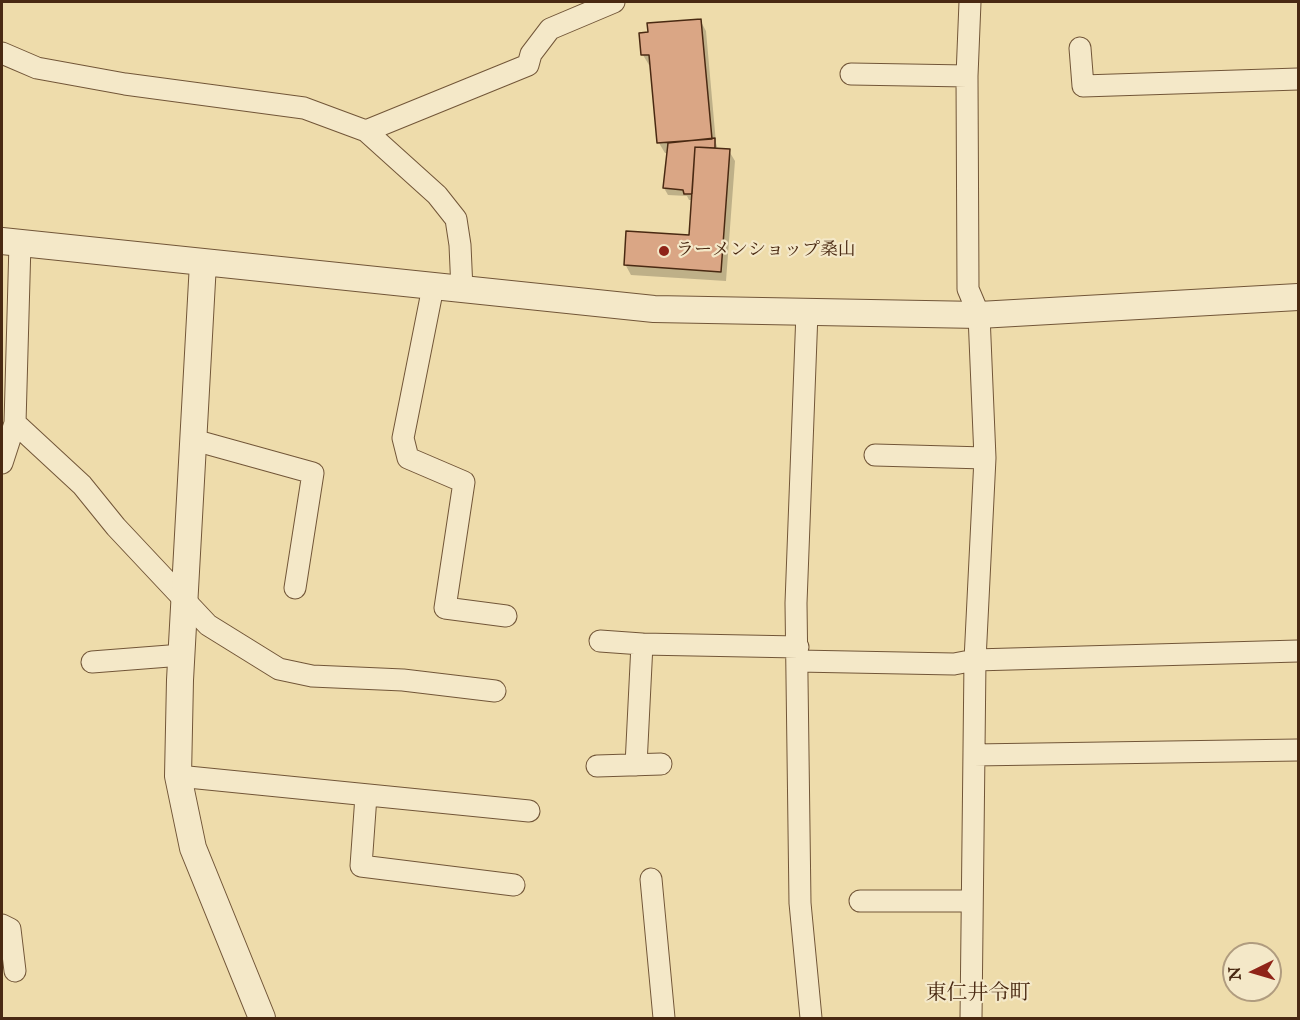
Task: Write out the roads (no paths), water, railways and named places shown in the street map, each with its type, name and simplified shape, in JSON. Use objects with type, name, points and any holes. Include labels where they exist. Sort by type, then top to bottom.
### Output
[{"type":"street","points":[[366,131],[528,65],[531,54],[550,29],[614,2]]},
{"type":"street","points":[[970,2],[967,76],[968,290],[979,315],[985,458],[975,660],[970,1018]]},
{"type":"street","points":[[1080,48],[1083,86],[1299,79]]},
{"type":"street","points":[[2,53],[37,68],[125,84],[304,108],[366,131],[437,195],[456,219],[460,244],[462,290]]},
{"type":"street","points":[[851,74],[967,76]]},
{"type":"street","points":[[2,463],[15,423],[11,242],[654,309],[979,315],[1299,297]]},
{"type":"street","points":[[203,263],[182,655],[178,776],[193,848],[262,1018]]},
{"type":"street","points":[[434,287],[403,438],[408,459],[464,482],[445,608],[506,616]]},
{"type":"street","points":[[807,312],[796,603],[800,903],[811,1018]]},
{"type":"street","points":[[15,423],[82,485],[116,527],[208,625],[279,669],[312,676],[403,680],[495,691]]},
{"type":"street","points":[[194,440],[313,473],[295,588]]},
{"type":"street","points":[[875,455],[985,458]]},
{"type":"street","points":[[600,641],[954,664],[975,660],[1299,651]]},
{"type":"street","points":[[636,765],[642,644]]},
{"type":"street","points":[[92,662],[182,655]]},
{"type":"street","points":[[974,755],[1299,750]]},
{"type":"street","points":[[597,766],[662,764]]},
{"type":"street","points":[[178,776],[529,811]]},
{"type":"street","points":[[366,796],[361,866],[514,885]]},
{"type":"street","points":[[651,879],[664,1018]]},
{"type":"street","points":[[860,901],[972,901]]},
{"type":"street","points":[[2,925],[10,929],[15,971]]},
{"type":"place","name":"ラーメンショップ桑山","points":[[664,251]]},
{"type":"district","name":"東仁井令町","points":[[978,995]]}]
